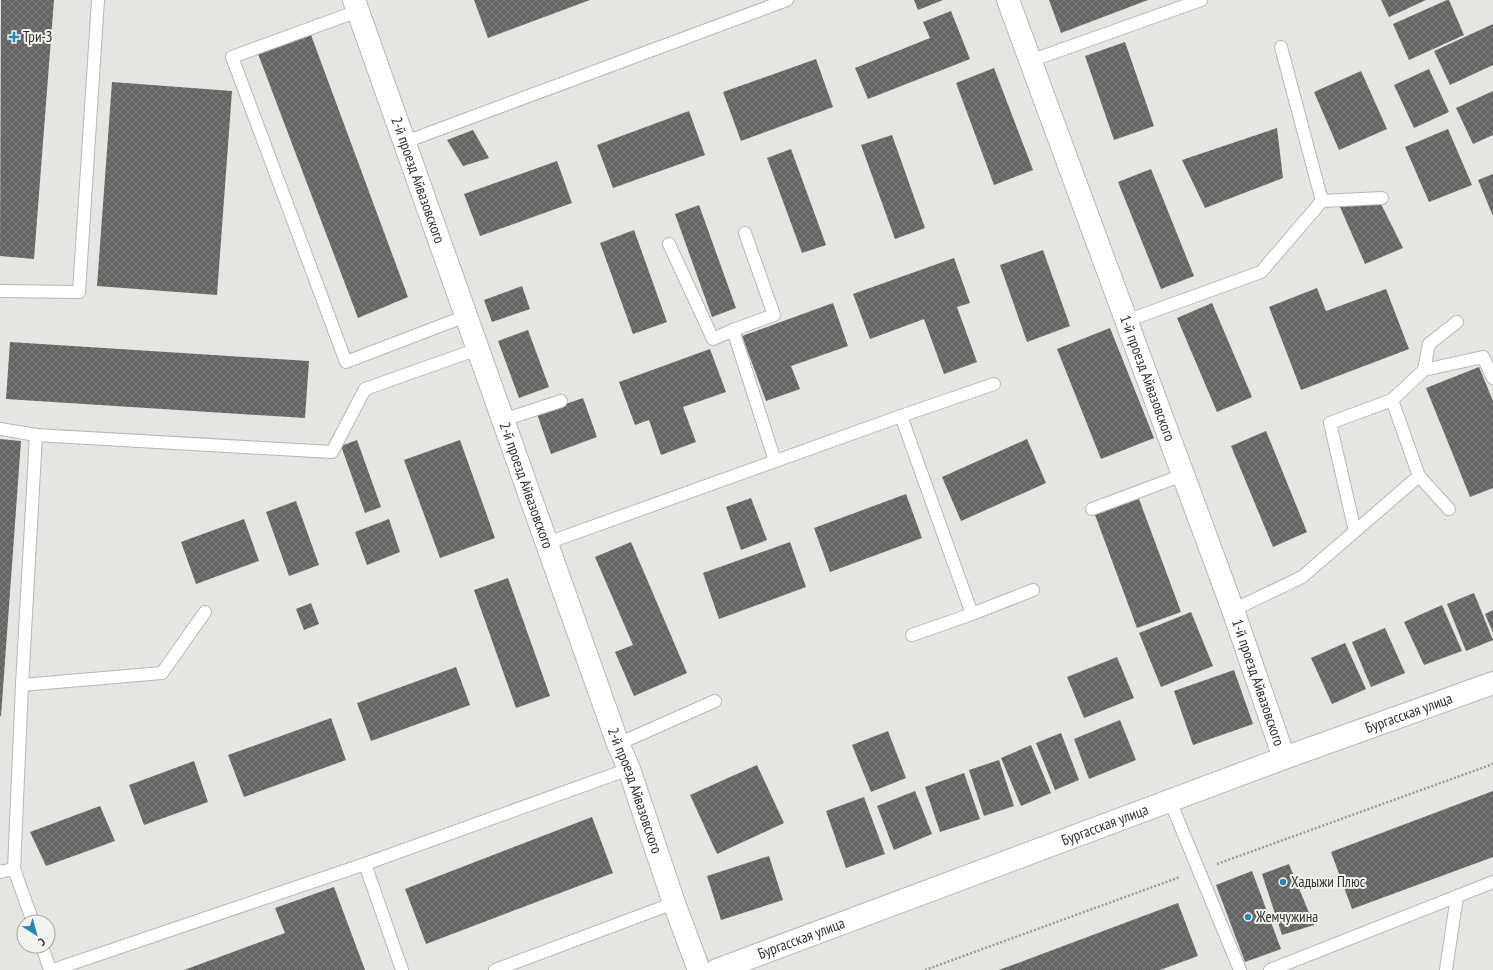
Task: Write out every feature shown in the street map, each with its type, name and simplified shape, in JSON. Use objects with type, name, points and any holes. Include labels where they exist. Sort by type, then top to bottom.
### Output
[{"type":"street","name":"1-й проезд Айвазовского","points":[[1008,0],[1233,610],[1284,758]]},
{"type":"street","name":"2-й проезд Айвазовского","points":[[356,6],[618,744],[629,769],[674,903],[699,970]]},
{"type":"street","name":"Бургасская улица","points":[[717,970],[1170,802],[1284,758],[1493,682]]},
{"type":"lane","points":[[0,291],[79,292],[98,0]]},
{"type":"lane","points":[[405,142],[787,0]]},
{"type":"lane","points":[[1030,61],[1201,0]]},
{"type":"lane","points":[[356,6],[232,57],[346,362],[466,316]]},
{"type":"lane","points":[[1282,47],[1322,201]]},
{"type":"lane","points":[[1126,320],[1261,272],[1322,201],[1382,198]]},
{"type":"lane","points":[[669,244],[713,339],[732,330],[774,315],[746,233]]},
{"type":"lane","points":[[1424,370],[1429,344],[1457,322]]},
{"type":"lane","points":[[732,330],[775,461]]},
{"type":"lane","points":[[0,429],[36,435],[332,452],[365,389],[478,349]]},
{"type":"lane","points":[[1355,532],[1330,423],[1392,400],[1424,370],[1483,357],[1493,378]]},
{"type":"lane","points":[[547,543],[994,384]]},
{"type":"lane","points":[[1392,400],[1419,476],[1449,509]]},
{"type":"lane","points":[[503,420],[562,401]]},
{"type":"lane","points":[[901,416],[972,614]]},
{"type":"lane","points":[[30,914],[14,869],[22,685],[36,435]]},
{"type":"lane","points":[[1092,509],[1183,476]]},
{"type":"lane","points":[[1233,610],[1302,577],[1419,476]]},
{"type":"lane","points":[[912,635],[972,614],[1033,590]]},
{"type":"lane","points":[[22,685],[162,674],[205,612]]},
{"type":"lane","points":[[618,744],[715,701]]},
{"type":"lane","points":[[45,954],[52,970],[365,864],[629,769]]},
{"type":"lane","points":[[1170,802],[1240,970]]},
{"type":"lane","points":[[365,864],[402,970]]},
{"type":"lane","points":[[0,872],[14,869]]},
{"type":"lane","points":[[1270,970],[1493,882]]},
{"type":"lane","points":[[1446,970],[1457,896]]},
{"type":"lane","points":[[494,970],[674,903]]},
{"type":"building","points":[[1,0],[54,0],[34,259],[0,256]]},
{"type":"building","points":[[474,0],[590,0],[488,38]]},
{"type":"building","points":[[914,0],[943,0],[918,10]]},
{"type":"building","points":[[1049,0],[1148,0],[1061,33]]},
{"type":"building","points":[[1381,0],[1426,0],[1389,17]]},
{"type":"building","points":[[1449,0],[1464,35],[1409,60],[1393,24]]},
{"type":"building","points":[[951,11],[970,59],[868,99],[855,68],[930,38],[923,22]]},
{"type":"building","points":[[1493,24],[1493,65],[1450,85],[1434,51]]},
{"type":"building","points":[[311,35],[408,297],[358,318],[258,54]]},
{"type":"building","points":[[1125,42],[1154,126],[1114,140],[1085,56]]},
{"type":"building","points":[[816,59],[833,107],[741,141],[723,92]]},
{"type":"building","points":[[994,68],[1033,170],[994,185],[956,83]]},
{"type":"building","points":[[1429,69],[1449,112],[1414,128],[1394,85]]},
{"type":"building","points":[[1361,71],[1387,129],[1339,150],[1314,92]]},
{"type":"building","points":[[112,82],[232,91],[217,295],[97,286]]},
{"type":"building","points":[[1493,91],[1493,135],[1473,144],[1456,108]]},
{"type":"building","points":[[689,111],[705,155],[613,188],[597,145]]},
{"type":"building","points":[[1277,128],[1283,178],[1205,208],[1182,160]]},
{"type":"building","points":[[1448,129],[1472,185],[1429,202],[1405,147]]},
{"type":"building","points":[[473,130],[489,158],[463,166],[447,140]]},
{"type":"building","points":[[892,135],[925,228],[895,239],[861,145]]},
{"type":"building","points":[[791,149],[826,245],[802,253],[767,158]]},
{"type":"building","points":[[557,161],[572,203],[480,236],[464,194]]},
{"type":"building","points":[[1151,169],[1194,276],[1161,289],[1118,182]]},
{"type":"building","points":[[1493,174],[1493,216],[1478,180]]},
{"type":"building","points":[[1381,204],[1403,248],[1365,264],[1340,207]]},
{"type":"building","points":[[699,205],[736,308],[712,317],[675,214]]},
{"type":"building","points":[[634,230],[667,322],[633,334],[600,243]]},
{"type":"building","points":[[1043,250],[1070,326],[1027,342],[1000,265]]},
{"type":"building","points":[[954,258],[970,303],[957,307],[977,362],[944,374],[924,319],[870,339],[853,294]]},
{"type":"building","points":[[522,286],[530,309],[492,322],[484,300]]},
{"type":"building","points":[[1317,288],[1326,311],[1386,289],[1409,349],[1301,390],[1269,307]]},
{"type":"building","points":[[833,303],[848,346],[791,366],[800,389],[766,401],[742,336]]},
{"type":"building","points":[[1212,303],[1252,397],[1217,412],[1177,318]]},
{"type":"building","points":[[1110,328],[1154,438],[1101,459],[1057,349]]},
{"type":"building","points":[[528,330],[549,387],[519,398],[498,341]]},
{"type":"building","points":[[10,342],[309,361],[305,418],[6,399]]},
{"type":"building","points":[[710,349],[726,392],[683,407],[696,442],[661,455],[649,420],[635,425],[619,382]]},
{"type":"building","points":[[1479,367],[1493,401],[1493,488],[1470,497],[1426,388]]},
{"type":"building","points":[[583,398],[597,437],[551,454],[537,414]]},
{"type":"building","points":[[1266,431],[1307,532],[1273,547],[1231,446]]},
{"type":"building","points":[[0,439],[21,441],[1,716],[0,716]]},
{"type":"building","points":[[1027,439],[1046,483],[961,521],[942,477]]},
{"type":"building","points":[[357,440],[381,507],[365,513],[341,446]]},
{"type":"building","points":[[460,440],[495,538],[440,558],[404,460]]},
{"type":"building","points":[[906,494],[922,538],[830,572],[814,528]]},
{"type":"building","points":[[751,498],[767,540],[741,550],[726,507]]},
{"type":"building","points":[[1139,499],[1181,612],[1137,628],[1095,515]]},
{"type":"building","points":[[296,501],[319,565],[289,576],[266,512]]},
{"type":"building","points":[[244,519],[259,561],[196,584],[181,542]]},
{"type":"building","points":[[389,519],[400,552],[367,565],[355,532]]},
{"type":"building","points":[[631,542],[687,673],[634,696],[615,652],[633,645],[595,557]]},
{"type":"building","points":[[790,542],[806,587],[719,619],[703,573]]},
{"type":"building","points":[[508,578],[550,696],[516,708],[474,590]]},
{"type":"building","points":[[1474,593],[1493,640],[1466,651],[1447,604]]},
{"type":"building","points":[[311,603],[319,624],[304,630],[296,609]]},
{"type":"building","points":[[1442,605],[1462,651],[1424,665],[1404,622]]},
{"type":"building","points":[[1493,610],[1493,633],[1485,614]]},
{"type":"building","points":[[1191,612],[1213,666],[1161,687],[1139,633]]},
{"type":"building","points":[[1385,628],[1405,673],[1371,687],[1352,642]]},
{"type":"building","points":[[1345,643],[1366,689],[1332,704],[1311,658]]},
{"type":"building","points":[[1117,657],[1134,698],[1084,718],[1067,677]]},
{"type":"building","points":[[456,667],[470,705],[371,741],[357,703]]},
{"type":"building","points":[[1234,670],[1253,724],[1193,745],[1174,691]]},
{"type":"building","points":[[331,718],[346,760],[244,797],[228,755]]},
{"type":"building","points":[[1120,720],[1136,760],[1089,779],[1074,739]]},
{"type":"building","points":[[888,731],[906,778],[871,792],[852,745]]},
{"type":"building","points":[[1061,733],[1079,780],[1055,790],[1036,743]]},
{"type":"building","points":[[1031,745],[1051,793],[1021,806],[1001,758]]},
{"type":"building","points":[[999,760],[1014,806],[984,816],[969,770]]},
{"type":"building","points":[[194,761],[208,802],[144,825],[129,785]]},
{"type":"building","points":[[757,765],[784,823],[717,854],[690,795]]},
{"type":"building","points":[[964,773],[980,819],[940,832],[925,787]]},
{"type":"building","points":[[915,791],[932,834],[894,850],[877,806]]},
{"type":"building","points":[[1493,791],[1493,857],[1352,909],[1331,852]]},
{"type":"building","points":[[864,797],[885,854],[846,868],[826,811]]},
{"type":"building","points":[[100,806],[115,841],[46,866],[30,832]]},
{"type":"building","points":[[592,817],[613,873],[426,944],[405,889]]},
{"type":"building","points":[[769,856],[783,900],[721,920],[707,876]]},
{"type":"building","points":[[1289,864],[1314,925],[1282,935],[1262,874]]},
{"type":"building","name":"Жемчужина","points":[[1252,871],[1281,949],[1245,962],[1216,885]]},
{"type":"building","points":[[334,887],[365,970],[184,970],[285,933],[275,908]]},
{"type":"building","points":[[1178,903],[1198,956],[1160,970],[999,970]]},
{"type":"place","name":"Три-З","points":[[14,37]]},
{"type":"place","name":"Хадыжи Плюс","points":[[1283,882]]},
{"type":"place","name":"Жемчужина","points":[[1248,917]]}]
